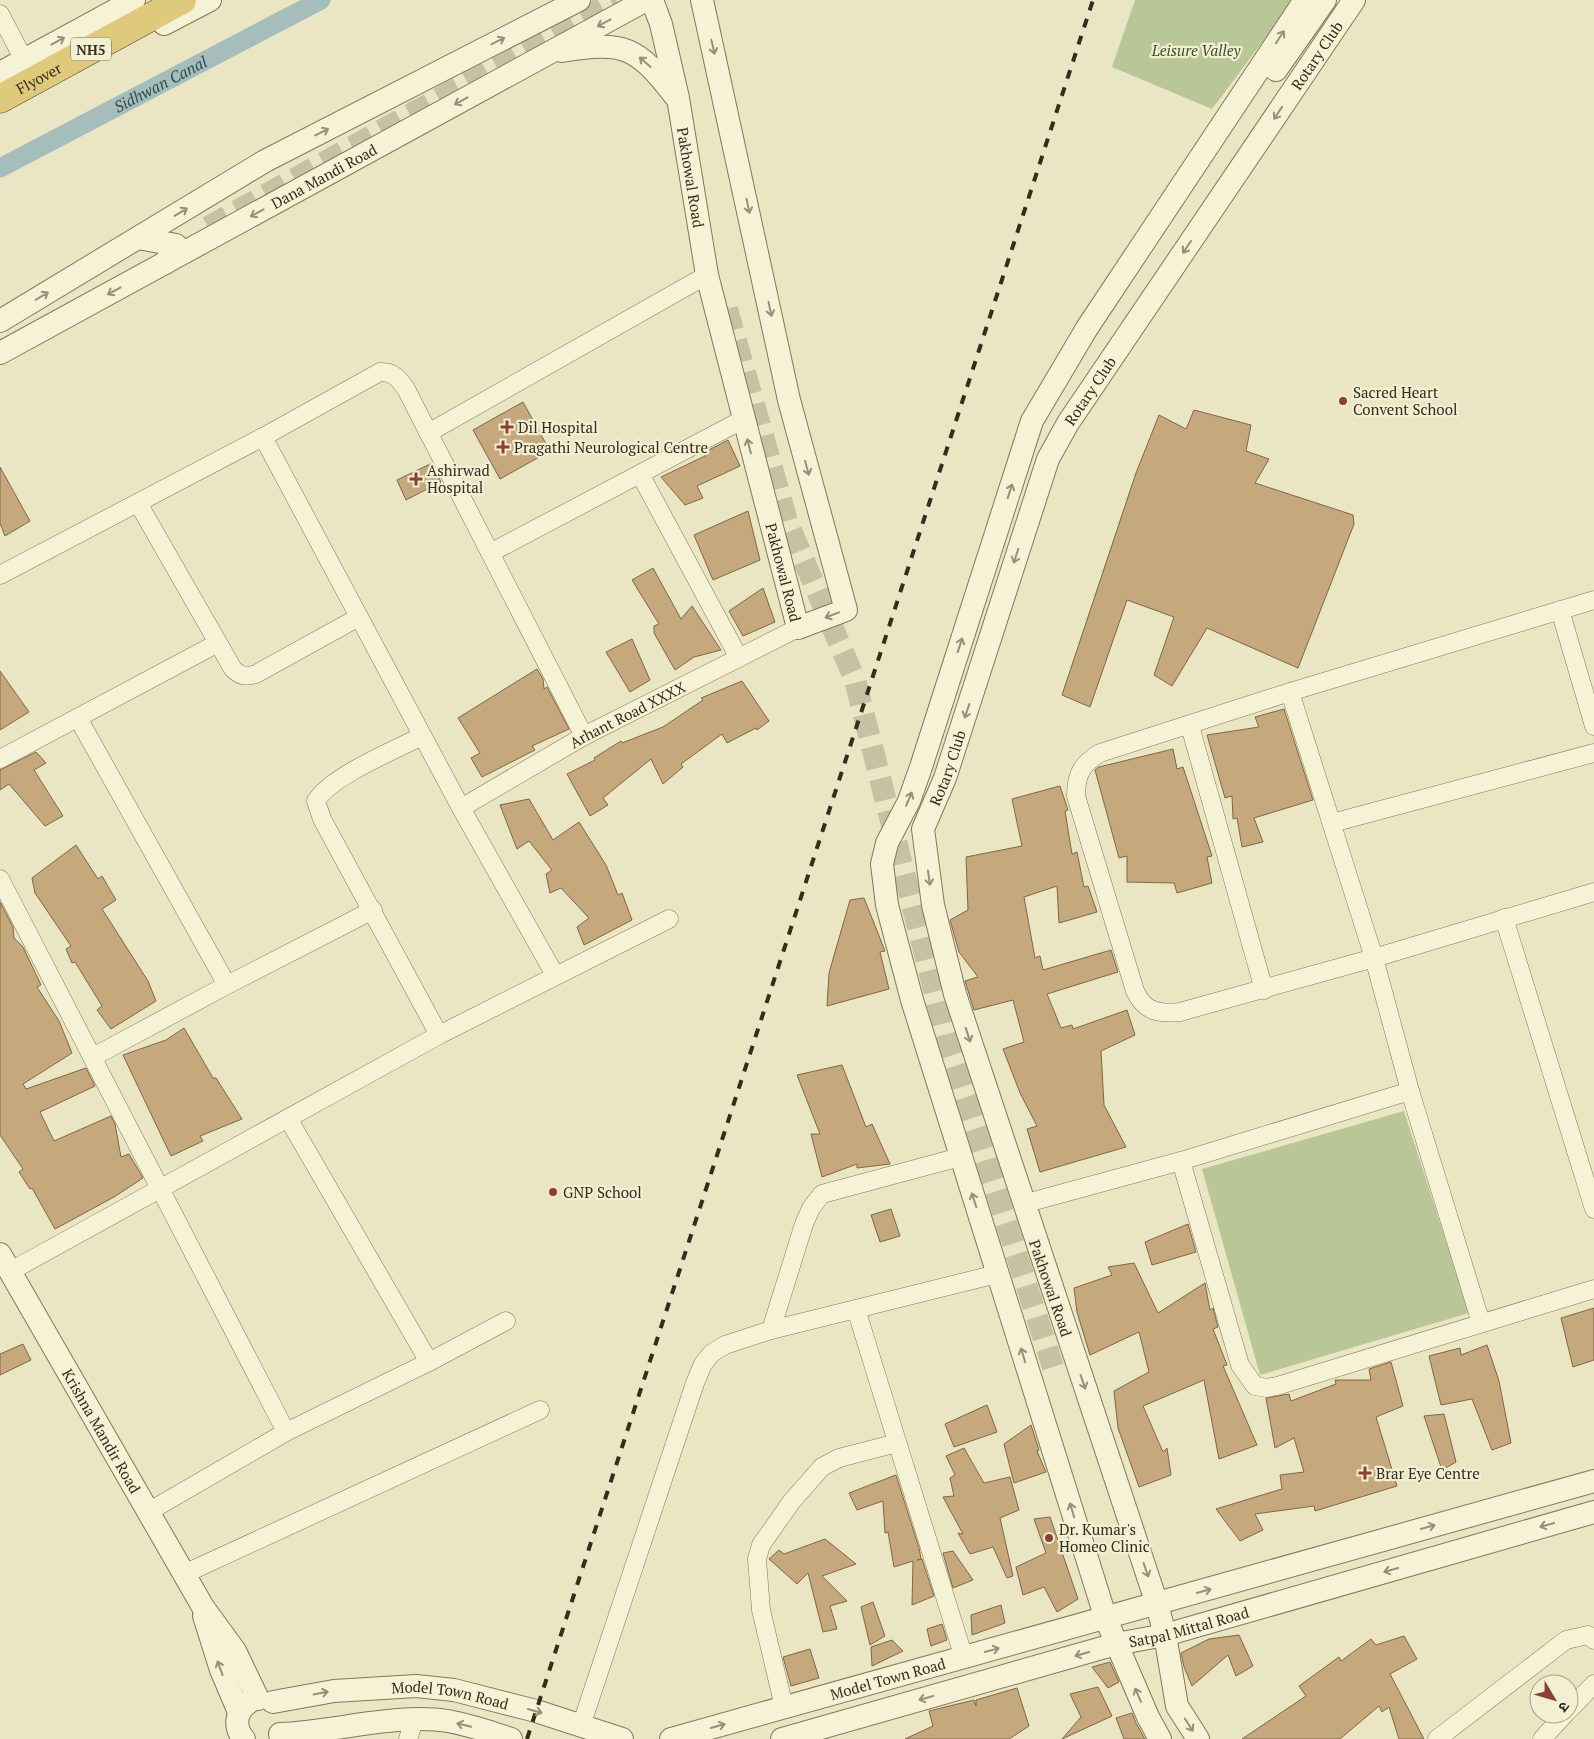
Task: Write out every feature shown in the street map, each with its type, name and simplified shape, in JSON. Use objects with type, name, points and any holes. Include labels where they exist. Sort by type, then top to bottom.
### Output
[{"type":"highway","name":"Flyover","points":[[0,99],[182,0]]},
{"type":"street","points":[[0,73],[134,0]]},
{"type":"street","points":[[0,113],[210,0]]},
{"type":"street","name":"Dana Mandi Road","points":[[0,353],[170,254],[646,0]]},
{"type":"street","name":"Pakhowal Road","points":[[652,0],[661,24],[678,98],[707,275],[742,420],[798,628],[846,610],[789,400],[702,0]]},
{"type":"street","points":[[669,0],[670,26],[678,65]]},
{"type":"street","points":[[1160,1739],[1106,1619],[960,1157],[899,953],[887,904],[882,864],[887,843],[909,800],[921,767],[1032,421],[1087,328],[1304,0]]},
{"type":"street","points":[[1048,459],[1041,433],[1048,412],[1232,134],[1325,0]]},
{"type":"street","name":"Rotary Club","points":[[923,830],[944,778],[1048,459],[1068,423],[1354,0]]},
{"type":"street","points":[[0,321],[265,161],[569,3]]},
{"type":"street","points":[[0,14],[24,60]]},
{"type":"street","points":[[547,54],[609,46],[632,51],[645,61],[678,98]]},
{"type":"street","points":[[138,238],[170,254],[208,227]]},
{"type":"street","points":[[428,432],[707,275]]},
{"type":"street","points":[[0,575],[263,437],[380,372],[388,372],[401,382],[428,432],[584,736]]},
{"type":"street","points":[[490,553],[742,420]]},
{"type":"street","points":[[263,437],[461,808],[555,975]]},
{"type":"street","points":[[640,474],[739,658]]},
{"type":"street","points":[[138,503],[233,669],[242,676],[248,676],[359,617]]},
{"type":"street","points":[[1594,600],[1290,692],[1190,726],[1100,753],[1088,760],[1079,770],[1076,796],[1140,1001],[1148,1010],[1167,1013],[1264,990],[1594,892]]},
{"type":"street","points":[[1560,610],[1594,726]]},
{"type":"street","name":"Arhant Road XXXX","points":[[461,808],[584,736],[798,628]]},
{"type":"street","points":[[0,759],[218,643]]},
{"type":"street","points":[[1290,692],[1374,958],[1410,1091],[1481,1323]]},
{"type":"street","points":[[78,718],[227,984]]},
{"type":"street","points":[[1190,726],[1264,990]]},
{"type":"street","points":[[422,736],[334,782],[321,793],[316,801],[322,819],[373,910],[439,1035]]},
{"type":"street","points":[[1332,823],[1594,753]]},
{"type":"street","points":[[921,767],[944,778]]},
{"type":"street","name":"Pakhowal Road","points":[[923,830],[933,905],[955,994],[1157,1604],[1165,1635],[1177,1706],[1198,1739]]},
{"type":"street","points":[[0,879],[286,1432]]},
{"type":"street","points":[[92,1057],[227,984],[373,910]]},
{"type":"street","points":[[1504,918],[1594,1209]]},
{"type":"street","points":[[4,1263],[161,1189],[289,1120],[439,1035],[669,919]]},
{"type":"street","points":[[1023,1204],[1181,1161],[1410,1091]]},
{"type":"street","points":[[289,1120],[429,1362]]},
{"type":"street","points":[[771,1330],[804,1224],[811,1208],[822,1194],[960,1157]]},
{"type":"street","points":[[1181,1161],[1240,1365],[1255,1386],[1267,1388],[1277,1386],[1594,1289]]},
{"type":"street","name":"Krishna Mandir Road","points":[[4,1263],[202,1607],[235,1651],[266,1701],[282,1713],[283,1728],[278,1736]]},
{"type":"street","points":[[581,1726],[703,1364],[712,1353],[725,1345],[771,1330],[997,1274]]},
{"type":"street","points":[[856,1309],[964,1658]]},
{"type":"street","points":[[148,1512],[286,1432],[429,1362],[506,1321]]},
{"type":"street","points":[[184,1574],[540,1410]]},
{"type":"street","points":[[784,1707],[761,1610],[757,1559],[761,1545],[792,1501],[822,1467],[839,1458],[897,1443]]},
{"type":"street","name":"Satpal Mittal Road","points":[[1106,1619],[1594,1481]]},
{"type":"street","name":"Satpal Mittal Road","points":[[782,1739],[1116,1644],[1165,1635],[1594,1512]]},
{"type":"street","name":"Krishna Mandir Road","points":[[202,1607],[220,1670],[239,1712],[238,1728],[244,1739]]},
{"type":"street","name":"Model Town Road","points":[[671,1739],[1106,1619]]},
{"type":"street","points":[[1437,1739],[1566,1640],[1588,1635],[1594,1640]]},
{"type":"street","points":[[1579,1700],[1594,1684]]},
{"type":"street","name":"Model Town Road","points":[[266,1701],[334,1691],[416,1686],[454,1690],[622,1739]]},
{"type":"street","points":[[239,1712],[244,1706],[266,1701]]},
{"type":"street","points":[[278,1736],[380,1723],[411,1730],[447,1721],[499,1737]]},
{"type":"street","points":[[1542,1739],[1556,1724]]},
{"type":"green space","name":"Leisure Valley","points":[[1135,0],[1294,0],[1212,109],[1112,67]]},
{"type":"green space","points":[[1404,1111],[1469,1313],[1260,1375],[1202,1169]]},
{"type":"building","points":[[523,402],[550,451],[500,479],[473,430]]},
{"type":"building","points":[[1194,410],[1251,425],[1246,451],[1269,459],[1255,483],[1353,515],[1354,524],[1298,668],[1207,628],[1172,686],[1154,675],[1174,617],[1127,600],[1090,707],[1062,695],[1136,473],[1159,415],[1186,429]]},
{"type":"building","points":[[728,440],[740,466],[697,486],[703,498],[685,505],[661,477],[705,456],[703,453]]},
{"type":"building","points":[[432,463],[441,482],[406,500],[397,480]]},
{"type":"building","points":[[0,467],[30,521],[5,536],[0,523]]},
{"type":"building","points":[[748,511],[760,560],[713,580],[694,535]]},
{"type":"building","points":[[653,568],[681,619],[692,606],[721,650],[694,657],[675,670],[654,633],[654,626],[659,624],[632,580]]},
{"type":"building","points":[[763,588],[775,622],[743,636],[729,611]]},
{"type":"building","points":[[632,639],[650,680],[630,692],[606,652]]},
{"type":"building","points":[[537,669],[543,679],[544,689],[547,687],[569,729],[532,746],[535,750],[482,777],[471,758],[480,753],[458,718]]},
{"type":"building","points":[[0,671],[29,712],[0,730]]},
{"type":"building","points":[[742,681],[769,721],[757,730],[756,728],[727,743],[722,734],[681,764],[683,767],[663,784],[651,759],[603,798],[608,805],[590,816],[567,774],[595,760],[594,758],[621,741],[622,743],[663,727],[703,700],[701,698]]},
{"type":"building","points":[[1284,709],[1313,800],[1254,818],[1263,842],[1242,847],[1237,818],[1233,819],[1232,796],[1225,798],[1207,735],[1259,727],[1255,717]]},
{"type":"building","points":[[1173,749],[1177,769],[1183,767],[1212,856],[1207,857],[1212,883],[1177,893],[1174,883],[1127,882],[1127,856],[1119,858],[1095,770],[1099,767]]},
{"type":"building","points":[[36,752],[46,763],[34,770],[63,816],[45,826],[9,784],[0,790],[0,770]]},
{"type":"building","points":[[1060,786],[1068,810],[1065,811],[1072,854],[1077,852],[1084,887],[1088,886],[1097,912],[1059,923],[1057,886],[1024,897],[1035,958],[1040,956],[1043,970],[1111,950],[1118,972],[1047,994],[1061,1028],[1072,1025],[1073,1029],[1127,1010],[1135,1035],[1101,1051],[1104,1105],[1126,1147],[1040,1172],[1027,1129],[1037,1126],[1020,1093],[1003,1049],[1024,1042],[1013,1000],[974,1010],[965,981],[978,977],[959,952],[950,920],[968,910],[966,857],[1022,846],[1012,799]]},
{"type":"building","points":[[529,799],[553,840],[579,822],[606,865],[618,895],[622,893],[632,920],[584,945],[577,927],[589,918],[561,888],[550,893],[546,874],[552,870],[529,841],[517,849],[500,805]]},
{"type":"building","points":[[76,845],[98,879],[102,876],[116,900],[102,909],[148,981],[156,1001],[111,1029],[97,1010],[102,1006],[75,962],[72,963],[66,949],[71,946],[35,893],[32,878]]},
{"type":"building","points":[[864,898],[885,951],[880,952],[889,989],[827,1006],[829,973],[850,900]]},
{"type":"building","points":[[0,902],[13,927],[14,938],[23,947],[41,985],[37,987],[59,1021],[72,1053],[23,1084],[26,1089],[86,1068],[95,1086],[40,1112],[54,1141],[111,1116],[115,1124],[121,1157],[129,1154],[143,1178],[114,1197],[55,1229],[32,1188],[30,1189],[19,1172],[23,1169],[0,1135]]},
{"type":"building","points":[[184,1028],[213,1078],[216,1078],[242,1119],[200,1136],[203,1141],[171,1156],[123,1055],[166,1040]]},
{"type":"building","points":[[842,1065],[866,1127],[872,1124],[890,1164],[857,1168],[857,1164],[822,1177],[811,1134],[820,1134],[797,1075]]},
{"type":"building","points":[[891,1209],[900,1236],[880,1242],[871,1215]]},
{"type":"building","points":[[1188,1224],[1196,1252],[1152,1265],[1145,1242]]},
{"type":"building","points":[[1134,1263],[1158,1313],[1205,1283],[1210,1310],[1213,1308],[1218,1327],[1213,1329],[1227,1365],[1223,1366],[1257,1445],[1219,1459],[1204,1380],[1143,1406],[1163,1452],[1167,1448],[1171,1475],[1139,1487],[1118,1428],[1114,1391],[1149,1372],[1139,1332],[1090,1355],[1077,1312],[1074,1288],[1112,1275],[1108,1267]]},
{"type":"building","points":[[1594,1308],[1594,1360],[1573,1367],[1561,1318]]},
{"type":"building","points":[[23,1344],[31,1360],[0,1375],[0,1354]]},
{"type":"building","points":[[1487,1345],[1499,1381],[1511,1443],[1492,1450],[1472,1399],[1441,1405],[1429,1356],[1460,1348],[1461,1355]]},
{"type":"building","points":[[1391,1362],[1403,1406],[1376,1417],[1397,1486],[1315,1511],[1314,1506],[1255,1514],[1263,1530],[1240,1541],[1216,1509],[1282,1489],[1280,1475],[1304,1472],[1294,1438],[1275,1448],[1266,1398],[1289,1394],[1291,1401],[1336,1384],[1335,1380],[1371,1380],[1369,1369]]},
{"type":"building","points":[[987,1405],[997,1432],[954,1447],[945,1424]]},
{"type":"building","points":[[1444,1414],[1456,1462],[1442,1470],[1424,1416]]},
{"type":"building","points":[[1031,1425],[1039,1450],[1037,1451],[1046,1472],[1014,1483],[1004,1444]]},
{"type":"building","points":[[964,1448],[984,1483],[1010,1477],[1019,1510],[1000,1518],[1013,1576],[1007,1578],[993,1547],[970,1554],[958,1533],[963,1534],[943,1497],[954,1496],[950,1478],[955,1475],[946,1456]]},
{"type":"building","points":[[896,1475],[919,1548],[921,1559],[917,1560],[922,1559],[934,1596],[912,1605],[913,1561],[894,1567],[888,1532],[885,1533],[883,1501],[857,1510],[849,1493]]},
{"type":"building","points":[[1050,1517],[1078,1599],[1057,1612],[1044,1587],[1023,1595],[1016,1567],[1046,1553],[1034,1519]]},
{"type":"building","points":[[825,1539],[856,1564],[822,1576],[847,1601],[830,1606],[837,1629],[823,1632],[808,1573],[797,1584],[769,1559],[779,1550],[784,1554]]},
{"type":"building","points":[[953,1551],[973,1580],[953,1588],[943,1553]]},
{"type":"building","points":[[873,1602],[885,1636],[870,1645],[861,1607]]},
{"type":"building","points":[[1001,1605],[1005,1623],[972,1635],[971,1615]]},
{"type":"building","points":[[942,1624],[947,1640],[931,1646],[927,1629]]},
{"type":"building","points":[[1239,1635],[1253,1666],[1236,1676],[1228,1655],[1192,1686],[1184,1667],[1181,1653],[1209,1639]]},
{"type":"building","points":[[1404,1636],[1417,1659],[1390,1674],[1424,1739],[1399,1739],[1389,1707],[1382,1712],[1379,1706],[1340,1739],[1242,1739],[1306,1696],[1299,1686],[1339,1657],[1341,1661],[1371,1639],[1376,1645]]},
{"type":"building","points":[[892,1640],[903,1651],[872,1666],[871,1647]]},
{"type":"building","points":[[810,1649],[819,1678],[791,1686],[783,1657]]},
{"type":"building","points":[[1110,1662],[1119,1682],[1108,1688],[1092,1667]]},
{"type":"building","points":[[1098,1687],[1112,1716],[1062,1739],[1081,1717],[1070,1694]]},
{"type":"building","points":[[1017,1688],[1029,1726],[1009,1739],[905,1739],[933,1726],[929,1711],[974,1700],[976,1706],[976,1700]]},
{"type":"building","points":[[1132,1713],[1145,1739],[1124,1739],[1116,1718]]},
{"type":"waterway","name":"Sidhwan Canal","points":[[0,168],[321,0]]},
{"type":"tunnel","points":[[208,227],[616,0]]},
{"type":"tunnel","points":[[727,309],[787,521],[855,680],[946,1037],[1053,1367]]},
{"type":"railway","points":[[527,1739],[1093,0]]},
{"type":"place","name":"Sacred Heart Convent School","points":[[1343,401]]},
{"type":"place","name":"Dil Hospital","points":[[507,427]]},
{"type":"place","name":"Pragathi Neurological Centre","points":[[503,447]]},
{"type":"place","name":"Ashirwad Hospital","points":[[416,479]]},
{"type":"place","name":"GNP School","points":[[553,1192]]},
{"type":"place","name":"Brar Eye Centre","points":[[1365,1473]]},
{"type":"place","name":"Dr. Kumar's Homeo Clinic","points":[[1049,1538]]}]
